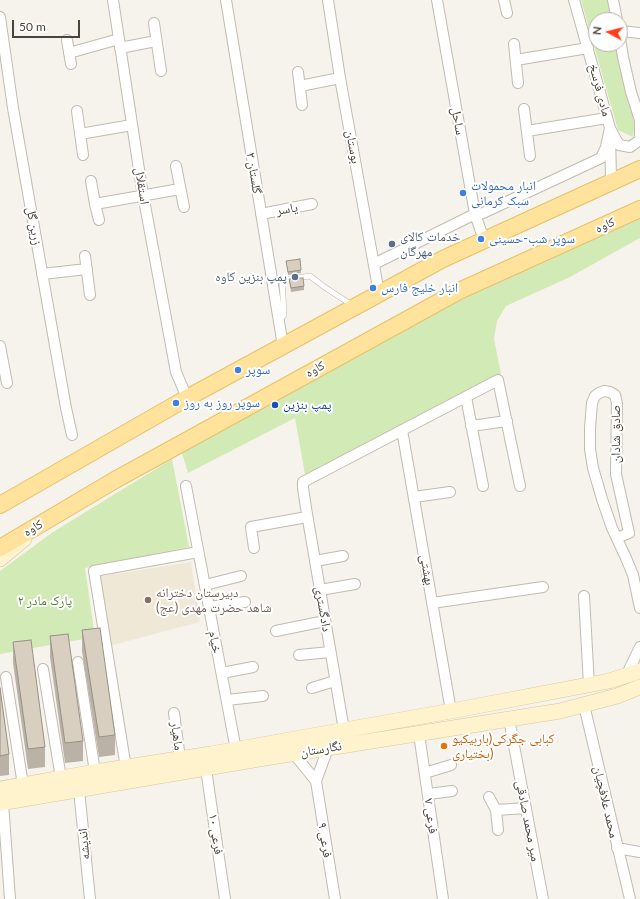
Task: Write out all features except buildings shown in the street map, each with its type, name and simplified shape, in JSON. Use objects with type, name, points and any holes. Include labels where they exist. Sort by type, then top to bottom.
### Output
[{"type":"main road","points":[[0,505],[187,398],[443,259],[640,169]]},
{"type":"main road","name":"کاوه","points":[[0,548],[122,476],[459,291],[640,209]]},
{"type":"main road","points":[[0,559],[49,519]]},
{"type":"main road","name":"نگارستان","points":[[1,798],[79,790],[180,766],[236,750],[590,685],[610,681],[633,673]]},
{"type":"main road","name":"نگارستان","points":[[180,766],[206,769],[547,713],[617,696],[640,687]]},
{"type":"main road","points":[[545,693],[547,713]]},
{"type":"main road","name":"نگارستان","points":[[1,798],[23,785],[95,772],[126,768],[160,770]]},
{"type":"street","name":"استقلال","points":[[113,0],[143,196],[176,372],[187,398]]},
{"type":"street","name":"گلستان ۲","points":[[226,0],[283,346]]},
{"type":"street","name":"بوستان","points":[[328,0],[340,78],[379,293]]},
{"type":"street","name":"ساحل","points":[[437,0],[475,214],[484,240]]},
{"type":"street","points":[[504,0],[507,13]]},
{"type":"street","name":"مادی فرسخ","points":[[574,0],[588,48]]},
{"type":"street","points":[[613,0],[616,12]]},
{"type":"street","name":"زرین گل","points":[[0,17],[42,274],[72,435]]},
{"type":"street","points":[[154,23],[161,71]]},
{"type":"street","points":[[628,32],[640,34]]},
{"type":"street","points":[[67,40],[71,64]]},
{"type":"street","points":[[69,53],[120,43],[156,41]]},
{"type":"street","points":[[514,44],[518,84]]},
{"type":"street","points":[[516,60],[588,48]]},
{"type":"street","name":"مادی فرسخ","points":[[589,52],[610,128],[611,182]]},
{"type":"street","points":[[622,52],[640,119],[640,135]]},
{"type":"street","points":[[298,72],[302,105]]},
{"type":"street","points":[[300,86],[340,78]]},
{"type":"street","points":[[524,109],[530,156]]},
{"type":"street","points":[[77,111],[83,155]]},
{"type":"street","points":[[527,131],[607,118]]},
{"type":"street","points":[[80,134],[132,125]]},
{"type":"street","points":[[374,264],[475,214],[483,213],[601,158],[606,147],[610,128]]},
{"type":"street","points":[[610,128],[619,145],[630,148],[640,140]]},
{"type":"street","points":[[176,166],[184,207]]},
{"type":"street","points":[[91,181],[99,220]]},
{"type":"street","points":[[95,204],[180,189]]},
{"type":"street","name":"یاسر","points":[[261,214],[312,204]]},
{"type":"street","points":[[85,256],[90,295]]},
{"type":"street","points":[[42,274],[87,269]]},
{"type":"street","points":[[0,346],[1,358],[7,383]]},
{"type":"street","points":[[402,430],[498,380],[520,486]]},
{"type":"street","name":"صادق شادان","points":[[617,538],[629,533],[616,474],[617,403],[615,395],[604,391],[599,392],[595,396],[592,403],[590,449],[593,468],[602,499],[617,538],[633,575],[640,608]]},
{"type":"street","points":[[466,397],[483,486]]},
{"type":"street","points":[[471,426],[507,421]]},
{"type":"street","name":"دادگستری","points":[[344,730],[307,517],[303,482],[402,430]]},
{"type":"street","name":"بهشتی","points":[[402,430],[451,711]]},
{"type":"street","name":"خیام","points":[[186,486],[236,750]]},
{"type":"street","points":[[414,497],[450,492]]},
{"type":"street","points":[[254,548],[251,527],[307,517]]},
{"type":"street","points":[[126,768],[94,572],[198,552]]},
{"type":"street","points":[[315,561],[343,556]]},
{"type":"street","points":[[204,585],[241,576]]},
{"type":"street","points":[[320,590],[355,584]]},
{"type":"street","points":[[432,603],[543,587]]},
{"type":"street","points":[[584,596],[590,685]]},
{"type":"street","points":[[209,607],[245,602]]},
{"type":"street","points":[[276,631],[325,621]]},
{"type":"street","points":[[633,673],[640,647]]},
{"type":"street","points":[[298,655],[330,652]]},
{"type":"street","points":[[78,662],[95,772]]},
{"type":"street","points":[[222,673],[253,667]]},
{"type":"street","points":[[43,669],[61,778]]},
{"type":"street","points":[[6,676],[23,785]]},
{"type":"street","points":[[312,688],[335,681]]},
{"type":"street","points":[[227,700],[263,696]]},
{"type":"street","name":"محمد علافچیان","points":[[584,704],[630,899]]},
{"type":"street","name":"ماهیار","points":[[174,713],[180,766]]},
{"type":"street","name":"میر محمد صادقی","points":[[509,719],[543,899]]},
{"type":"street","name":"فرعی ۷","points":[[419,734],[443,899]]},
{"type":"street","points":[[316,781],[328,748]]},
{"type":"street","points":[[294,754],[316,781]]},
{"type":"street","points":[[425,773],[451,765]]},
{"type":"street","name":"فرعی ۱۰","points":[[206,769],[226,899]]},
{"type":"street","name":"فرعی ۹","points":[[316,781],[334,899]]},
{"type":"street","name":"اندیشه","points":[[79,790],[90,899]]},
{"type":"street","points":[[428,794],[452,791]]},
{"type":"street","points":[[489,797],[496,810],[498,830]]},
{"type":"street","points":[[1,798],[10,899]]},
{"type":"street","points":[[496,810],[526,808]]},
{"type":"street","points":[[617,848],[640,852]]},
{"type":"lane","points":[[279,320],[284,315],[282,280],[310,276],[355,307]]},
{"type":"shaded area","name":"دبیرستان دخترانه شاهد حضرت مهدی (عج)","points":[[191,562],[200,622],[109,646],[96,577]]},
{"type":"green space","points":[[581,0],[608,0],[611,12],[588,12],[588,25]]},
{"type":"green space","points":[[596,52],[619,52],[635,123],[633,137],[618,130]]},
{"type":"green space","points":[[640,219],[640,238],[570,277],[506,306],[497,321],[494,339],[501,374],[311,474],[305,474],[295,418],[188,473],[182,453],[278,397],[440,310],[524,269]]},
{"type":"green space","name":"پارک مادر ۲","points":[[172,459],[189,547],[85,568],[95,637],[0,654],[0,571],[53,532]]},
{"type":"place","name":"انبار محمولات سبک کرمانی","points":[[463,193]]},
{"type":"place","name":"سوپر شب-حسینی","points":[[481,239]]},
{"type":"place","name":"خدمات کالای مهرگان","points":[[392,244]]},
{"type":"place","name":"پمپ بنزین کاوه","points":[[295,277]]},
{"type":"place","name":"انبار خلیج فارس","points":[[373,288]]},
{"type":"place","name":"سوپر","points":[[238,370]]},
{"type":"place","name":"سوپر روز به روز","points":[[176,403]]},
{"type":"place","name":"پمپ بنزین","points":[[275,405]]},
{"type":"place","name":"دبیرستان دخترانه شاهد حضرت مهدی (عج)","points":[[148,600]]},
{"type":"place","name":"کبابی جگرکی(باربیکیو بختیاری)","points":[[444,746]]}]
